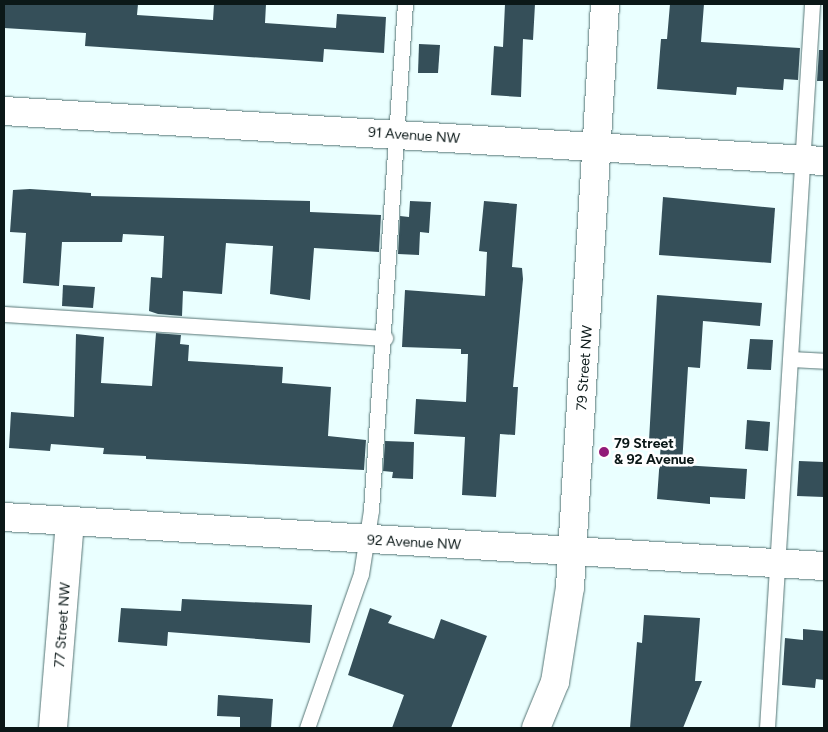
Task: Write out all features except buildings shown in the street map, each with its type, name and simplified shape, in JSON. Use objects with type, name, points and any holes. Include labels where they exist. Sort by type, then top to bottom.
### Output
[{"type":"street","name":"79 Street NW","points":[[536,728],[555,682],[567,619],[573,551],[598,147],[605,4]]},
{"type":"street","name":"91 Avenue NW","points":[[4,111],[814,160]]},
{"type":"street","name":"92 Avenue NW","points":[[4,517],[366,541],[824,566]]},
{"type":"street","name":"77 Street NW","points":[[53,728],[70,522]]},
{"type":"lane","points":[[307,728],[361,574],[366,541],[385,338],[405,4]]},
{"type":"lane","points":[[767,728],[791,359],[814,160],[812,4]]},
{"type":"lane","points":[[4,314],[385,338]]},
{"type":"lane","points":[[791,359],[824,361]]},
{"type":"place","name":"79 Street & 92 Avenue","points":[[604,452]]}]
